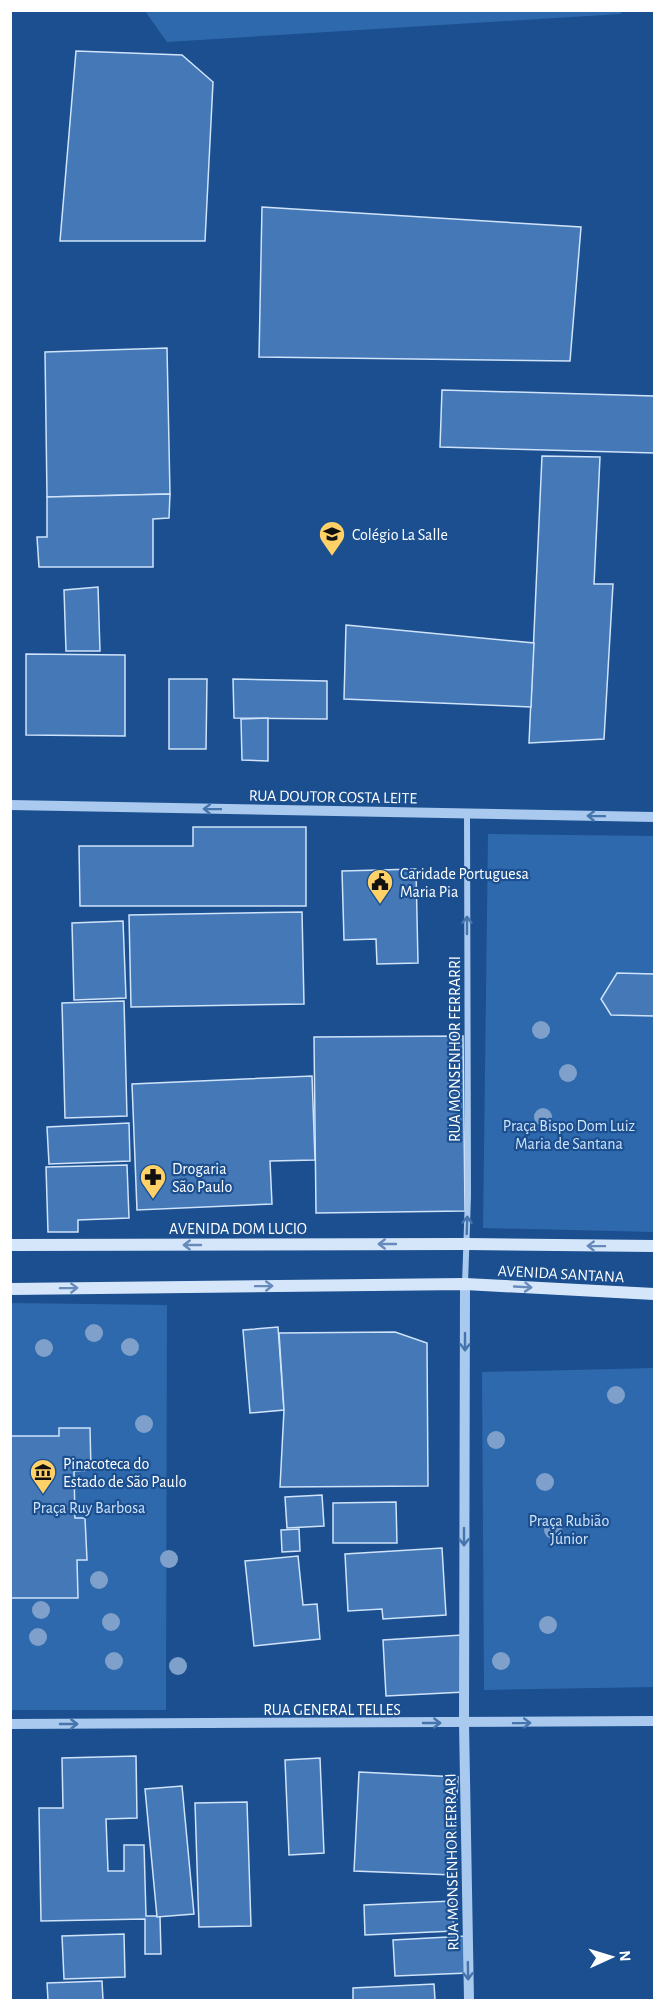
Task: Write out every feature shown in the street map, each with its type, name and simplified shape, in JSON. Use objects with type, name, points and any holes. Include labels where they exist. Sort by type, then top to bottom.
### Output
[{"type":"main road","name":"AVENIDA DOM LUCIO","points":[[10,1245],[466,1244]]},
{"type":"main road","name":"AVENIDA SANTANA","points":[[466,1244],[654,1246]]},
{"type":"main road","name":"AVENIDA SANTANA","points":[[465,1284],[654,1294]]},
{"type":"main road","points":[[10,1289],[465,1284]]},
{"type":"street","name":"RUA DOUTOR COSTA LEITE","points":[[10,805],[654,817]]},
{"type":"street","name":"RUA MONSENHOR FERRARRI","points":[[465,1284],[468,1196],[467,814]]},
{"type":"street","points":[[464,1723],[465,1284]]},
{"type":"street","name":"RUA GENERAL TELLES","points":[[10,1724],[654,1721]]},
{"type":"street","name":"RUA MONSENHOR FERRARI","points":[[464,1723],[469,2001]]},
{"type":"green space","points":[[145,11],[623,11],[620,14],[167,42]]},
{"type":"green space","name":"Praça Bispo Dom Luiz Maria de Santana","points":[[488,834],[654,836],[654,1232],[483,1228]]},
{"type":"green space","name":"Praça Ruy Barbosa","points":[[11,1303],[167,1305],[166,1710],[11,1710]]},
{"type":"green space","name":"Praça Rubião Júnior","points":[[654,1368],[654,1687],[484,1690],[482,1372]]},
{"type":"building","points":[[76,51],[182,55],[213,82],[205,241],[60,241]]},
{"type":"building","points":[[262,207],[581,227],[570,361],[259,357]]},
{"type":"building","points":[[167,348],[170,494],[47,497],[45,352]]},
{"type":"building","points":[[442,390],[654,396],[654,453],[440,447]]},
{"type":"building","points":[[542,456],[600,457],[594,584],[613,584],[604,739],[529,743]]},
{"type":"building","points":[[170,494],[169,518],[153,519],[153,567],[39,567],[37,537],[47,537],[47,497]]},
{"type":"building","points":[[98,587],[100,651],[66,651],[64,590]]},
{"type":"building","points":[[346,625],[534,643],[531,707],[344,699]]},
{"type":"building","points":[[26,654],[125,655],[125,736],[26,735]]},
{"type":"building","points":[[169,679],[207,679],[206,749],[169,749]]},
{"type":"building","points":[[233,679],[327,681],[327,719],[234,718]]},
{"type":"building","points":[[268,718],[268,761],[242,760],[241,719]]},
{"type":"building","points":[[193,827],[306,827],[306,906],[80,906],[79,846],[193,846]]},
{"type":"building","name":"Caridade Portuguesa Maria Pia","points":[[416,869],[418,963],[377,964],[376,939],[344,940],[342,871]]},
{"type":"building","points":[[302,912],[304,1004],[131,1007],[129,915]]},
{"type":"building","points":[[123,921],[126,998],[74,1000],[72,923]]},
{"type":"building","points":[[617,973],[654,974],[654,1016],[611,1015],[601,999]]},
{"type":"building","points":[[124,1001],[127,1116],[65,1118],[62,1003]]},
{"type":"building","points":[[463,1036],[465,1211],[316,1213],[314,1037]]},
{"type":"building","points":[[312,1076],[315,1160],[270,1161],[272,1204],[137,1210],[132,1084]]},
{"type":"building","points":[[129,1123],[130,1161],[49,1164],[47,1127]]},
{"type":"building","points":[[127,1165],[129,1218],[78,1220],[78,1232],[48,1232],[46,1167]]},
{"type":"building","points":[[278,1327],[284,1410],[250,1413],[243,1330]]},
{"type":"building","points":[[395,1332],[427,1343],[428,1486],[280,1487],[284,1410],[279,1333]]},
{"type":"building","name":"Pinacoteca do Estado de São Paulo","points":[[59,1428],[90,1428],[91,1470],[74,1471],[75,1518],[85,1518],[87,1560],[77,1560],[78,1598],[10,1598],[10,1436],[59,1436]]},
{"type":"building","points":[[322,1495],[324,1526],[287,1528],[285,1497]]},
{"type":"building","points":[[396,1502],[397,1543],[333,1543],[333,1503]]},
{"type":"building","points":[[299,1529],[300,1551],[282,1552],[281,1530]]},
{"type":"building","points":[[442,1548],[446,1615],[383,1619],[382,1609],[348,1611],[345,1554]]},
{"type":"building","points":[[298,1556],[303,1605],[317,1604],[320,1639],[254,1646],[245,1561]]},
{"type":"building","points":[[462,1635],[465,1692],[386,1696],[383,1640]]},
{"type":"building","points":[[136,1756],[137,1818],[106,1819],[108,1871],[124,1871],[124,1845],[144,1845],[146,1916],[160,1916],[161,1954],[145,1954],[145,1919],[41,1921],[39,1808],[63,1808],[62,1758]]},
{"type":"building","points":[[320,1758],[324,1853],[289,1855],[285,1760]]},
{"type":"building","points":[[359,1772],[458,1777],[453,1875],[354,1871]]},
{"type":"building","points":[[182,1786],[194,1914],[157,1917],[145,1789]]},
{"type":"building","points":[[247,1802],[251,1926],[199,1927],[195,1803]]},
{"type":"building","points":[[452,1901],[454,1931],[365,1935],[364,1905]]},
{"type":"building","points":[[124,1934],[125,1977],[64,1979],[62,1936]]},
{"type":"building","points":[[466,1936],[468,1973],[395,1976],[393,1940]]},
{"type":"building","points":[[102,1981],[103,2000],[48,2000],[47,1983]]},
{"type":"building","points":[[434,1984],[435,2000],[353,2000],[353,1988]]},
{"type":"place","name":"Colégio La Salle","points":[[332,557]]},
{"type":"place","name":"Caridade Portuguesa Maria Pia","points":[[380,905]]},
{"type":"place","name":"Drogaria São Paulo","points":[[153,1200]]},
{"type":"place","name":"Pinacoteca do Estado de São Paulo","points":[[43,1495]]}]
